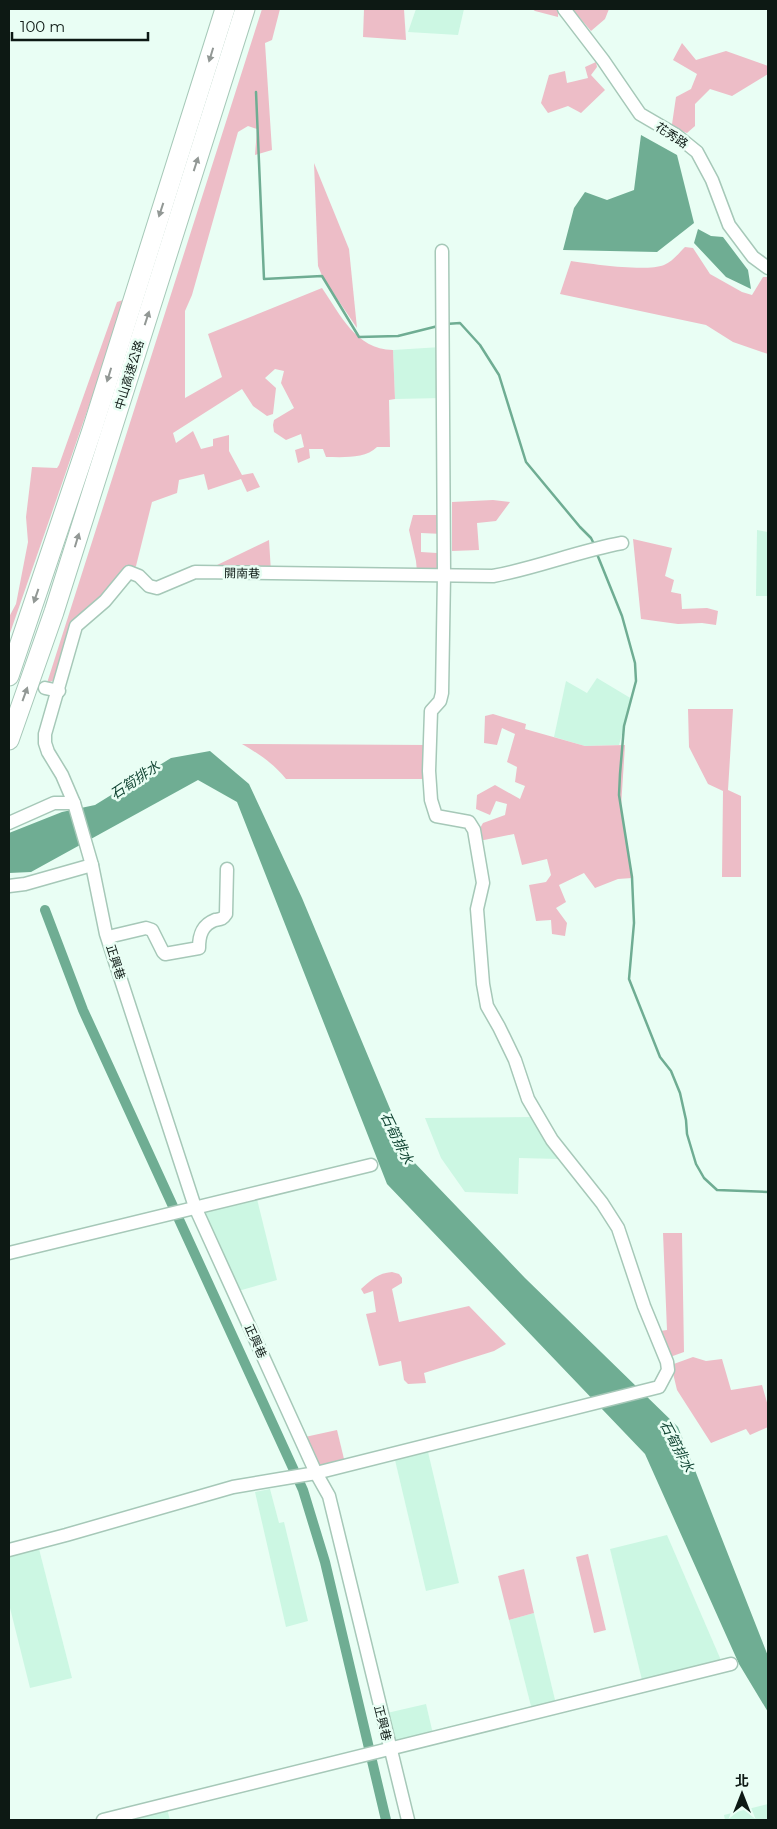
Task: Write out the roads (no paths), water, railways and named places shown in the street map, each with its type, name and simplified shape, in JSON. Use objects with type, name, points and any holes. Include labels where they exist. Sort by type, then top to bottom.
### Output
[{"type":"highway","name":"中山高速公路","points":[[9,676],[92,430],[225,9]]},
{"type":"highway","name":"中山高速公路","points":[[9,740],[54,612],[245,9]]},
{"type":"street","name":"花秀路","points":[[564,9],[603,60],[640,114],[676,135],[697,152],[712,180],[729,225],[753,257],[768,268]]},
{"type":"street","points":[[9,1550],[233,1487],[316,1473],[659,1387],[668,1370],[667,1362],[644,1306],[618,1228],[602,1203],[552,1140],[528,1099],[515,1060],[487,1006],[483,984],[477,909],[483,883],[474,830],[469,822],[436,816],[431,800],[429,771],[431,711],[440,701],[442,693],[444,575],[442,251]]},
{"type":"street","name":"開南巷","points":[[74,803],[62,775],[48,752],[45,743],[46,730],[59,691],[76,626],[105,601],[129,572],[139,576],[149,586],[157,588],[195,572],[464,576],[500,574],[622,543]]},
{"type":"street","points":[[45,688],[59,691]]},
{"type":"street","points":[[9,823],[54,803],[74,803]]},
{"type":"street","name":"正興巷","points":[[74,803],[92,865],[108,937],[195,1208],[316,1473],[329,1496],[408,1820]]},
{"type":"street","points":[[9,886],[25,884],[92,865]]},
{"type":"street","points":[[108,937],[146,928],[152,930],[165,954],[199,948],[199,937],[203,929],[210,922],[224,918],[226,914],[227,869]]},
{"type":"street","points":[[9,1253],[371,1165]]},
{"type":"street","points":[[103,1820],[731,1664]]},
{"type":"water","points":[[641,135],[677,155],[694,223],[657,252],[563,250],[574,208],[585,192],[607,200],[634,190]]},
{"type":"water","points":[[698,229],[711,236],[723,237],[748,270],[751,289],[726,277],[694,243]]},
{"type":"water","name":"石筍排水","points":[[210,751],[249,784],[302,898],[411,1159],[525,1278],[678,1427],[768,1656],[768,1712],[739,1664],[645,1454],[387,1184],[237,802],[198,780],[31,872],[9,873],[9,833],[62,812],[95,805],[171,758]]},
{"type":"waterway","points":[[256,92],[264,279],[322,276],[359,337],[398,336],[438,326]]},
{"type":"waterway","points":[[446,324],[460,323],[480,345],[499,375],[526,462],[591,538],[594,544]]},
{"type":"waterway","points":[[597,554],[622,616],[635,663],[636,681],[624,726],[619,795],[632,877],[634,923],[629,979],[660,1057],[671,1071],[680,1093],[687,1134],[696,1164],[704,1178],[717,1190],[768,1192]]},
{"type":"waterway","points":[[45,910],[83,1010],[303,1490],[325,1562],[386,1820]]}]
